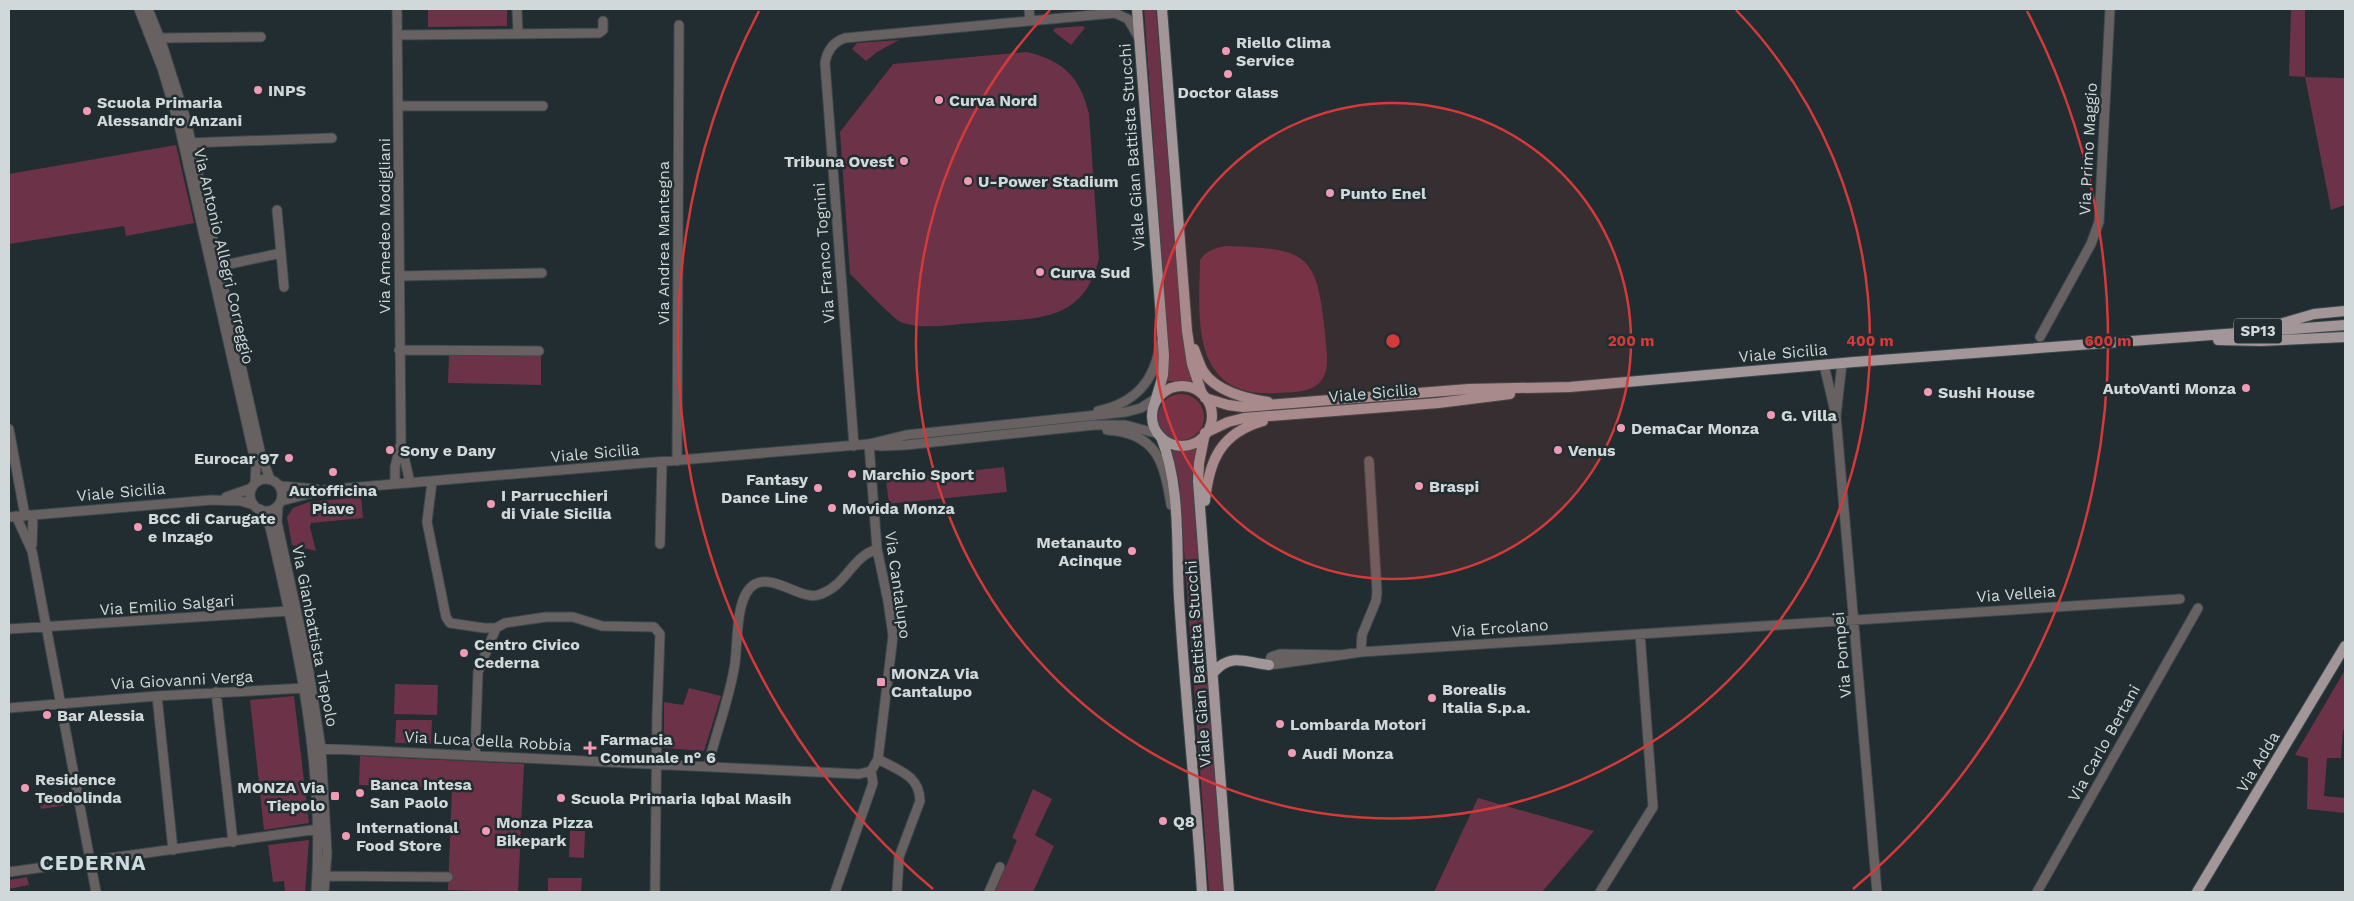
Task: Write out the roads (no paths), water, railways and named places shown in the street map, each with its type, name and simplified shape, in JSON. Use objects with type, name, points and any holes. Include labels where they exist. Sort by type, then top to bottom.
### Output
[{"type":"main road","name":"Viale Gian Battista Stucchi","points":[[1137,9],[1164,370],[1152,418],[1160,436],[1173,477],[1190,745],[1202,892]]},
{"type":"main road","name":"Viale Gian Battista Stucchi","points":[[1162,9],[1188,331],[1192,364],[1211,416],[1205,433],[1198,469],[1229,892]]},
{"type":"main road","points":[[2260,331],[2306,316],[2331,311],[2345,311]]},
{"type":"main road","points":[[2331,311],[2342,315],[2345,325],[2342,333],[2336,338],[2318,327],[2319,318],[2331,311]]},
{"type":"main road","name":"Viale Sicilia","points":[[1205,433],[1221,424],[1240,419],[1466,400],[1547,389],[1842,363],[2345,325]]},
{"type":"main road","points":[[1188,331],[1200,365],[1209,378],[1230,391],[1261,400],[1287,404]]},
{"type":"main road","name":"Viale Sicilia","points":[[2172,338],[2261,341],[2336,338]]},
{"type":"main road","points":[[1157,399],[1168,389],[1180,386],[1193,388],[1203,396]]},
{"type":"main road","name":"Viale Sicilia","points":[[1203,396],[1220,403],[1243,406],[1462,390],[1547,389]]},
{"type":"main road","points":[[1202,527],[1208,473],[1213,460],[1227,440],[1249,425],[1270,419],[1311,414]]},
{"type":"main road","points":[[1160,436],[1171,443],[1184,445],[1196,442],[1205,433]]},
{"type":"main road","name":"Via Adda","points":[[2197,892],[2345,646]]},
{"type":"main road","points":[[1214,672],[1224,662],[1237,659],[1269,665]]},
{"type":"street","name":"Via Antonio Allegri Correggio","points":[[139,9],[162,68],[220,266],[261,456],[270,479]]},
{"type":"street","name":"Via Antonio Allegri Correggio","points":[[148,9],[175,82],[185,143],[256,464],[253,486]]},
{"type":"street","name":"Via Amedeo Modigliani","points":[[395,484],[395,467],[401,442],[397,9]]},
{"type":"street","points":[[517,9],[518,34]]},
{"type":"street","points":[[1029,9],[1030,20]]},
{"type":"street","name":"Via Primo Maggio","points":[[2040,337],[2090,244],[2099,222],[2110,9]]},
{"type":"street","name":"Via Franco Tognini","points":[[854,446],[826,56],[834,44],[846,38],[1118,11],[1128,19],[1139,38]]},
{"type":"street","points":[[398,35],[599,33],[603,30],[603,21]]},
{"type":"street","name":"Via Andrea Mantegna","points":[[677,461],[680,25]]},
{"type":"street","points":[[160,38],[261,37]]},
{"type":"street","points":[[398,106],[543,106]]},
{"type":"street","points":[[185,143],[332,138]]},
{"type":"street","points":[[277,210],[284,287]]},
{"type":"street","points":[[220,266],[281,253]]},
{"type":"street","points":[[400,276],[542,273]]},
{"type":"street","points":[[1068,417],[1115,405],[1144,386],[1150,380],[1158,359],[1162,331]]},
{"type":"street","points":[[400,350],[539,351]]},
{"type":"street","name":"Via Pompei","points":[[1836,416],[1842,363]]},
{"type":"street","name":"Via Pompei","points":[[1824,365],[1836,416],[1877,890]]},
{"type":"street","name":"Viale Sicilia","points":[[280,486],[324,490],[854,446],[906,435],[1136,410],[1157,399]]},
{"type":"street","name":"Viale Sicilia","points":[[869,444],[882,446],[906,445],[1066,427],[1124,425],[1160,436]]},
{"type":"street","points":[[1066,427],[1126,433],[1146,442],[1154,449],[1165,471],[1176,532]]},
{"type":"street","points":[[9,429],[20,516],[32,551]]},
{"type":"street","name":"Via Amedeo Modigliani","points":[[401,442],[410,484]]},
{"type":"street","name":"Via Cantalupo","points":[[835,892],[873,783],[871,771],[878,759],[893,636],[877,549],[869,444]]},
{"type":"street","points":[[1361,652],[1362,635],[1378,592],[1369,461]]},
{"type":"street","points":[[660,544],[662,462]]},
{"type":"street","points":[[262,479],[270,479],[280,486],[283,494],[280,503],[269,511],[257,507],[250,497],[253,486],[262,479]]},
{"type":"street","points":[[432,482],[427,522],[446,618],[450,622],[484,628],[496,628],[505,623],[546,616],[573,617],[602,626],[657,629],[660,634],[655,892]]},
{"type":"street","name":"Viale Sicilia","points":[[211,500],[241,493],[253,486]]},
{"type":"street","name":"Viale Sicilia","points":[[280,503],[324,490]]},
{"type":"street","name":"Viale Sicilia","points":[[20,516],[211,500],[241,501],[257,507]]},
{"type":"street","name":"Via Gianbattista Tiepolo","points":[[280,503],[277,522],[307,660],[317,748],[327,853],[324,892]]},
{"type":"street","name":"Via Gianbattista Tiepolo","points":[[257,507],[270,527],[317,748],[319,829],[316,892]]},
{"type":"street","points":[[20,516],[32,551],[96,892]]},
{"type":"street","points":[[708,766],[735,665],[742,601],[748,590],[755,584],[764,581],[815,596],[832,589],[865,553],[877,549]]},
{"type":"street","name":"Via Velleia","points":[[1854,620],[2180,599]]},
{"type":"street","name":"Via Carlo Bertani","points":[[2037,892],[2198,608]]},
{"type":"street","name":"Via Emilio Salgari","points":[[9,629],[289,611]]},
{"type":"street","name":"Via Ercolano","points":[[1269,665],[1361,652],[1854,620]]},
{"type":"street","points":[[475,756],[478,672],[496,628]]},
{"type":"street","points":[[1600,892],[1652,808],[1640,634]]},
{"type":"street","name":"Via Giovanni Verga","points":[[9,708],[216,692],[304,688]]},
{"type":"street","points":[[216,692],[233,842]]},
{"type":"street","points":[[158,696],[173,850]]},
{"type":"street","name":"Via Luca della Robbia","points":[[317,748],[859,774],[871,771]]},
{"type":"street","points":[[878,759],[914,780],[920,792],[920,801],[899,857],[897,892]]},
{"type":"street","points":[[9,872],[319,829]]},
{"type":"street","points":[[989,892],[1000,867]]},
{"type":"street","points":[[326,876],[448,877]]},
{"type":"street","points":[[1877,890],[1887,892]]},
{"type":"place","name":"Riello Clima Service","points":[[1226,51]]},
{"type":"place","name":"Doctor Glass","points":[[1228,74]]},
{"type":"place","name":"INPS","points":[[258,90]]},
{"type":"place","name":"Curva Nord","points":[[939,100]]},
{"type":"place","name":"Scuola Primaria Alessandro Anzani","points":[[87,111]]},
{"type":"place","name":"Tribuna Ovest","points":[[904,161]]},
{"type":"place","name":"U-Power Stadium","points":[[968,181]]},
{"type":"place","name":"Punto Enel","points":[[1330,193]]},
{"type":"place","name":"Curva Sud","points":[[1040,272]]},
{"type":"place","name":"AutoVanti Monza","points":[[2246,388]]},
{"type":"place","name":"Sushi House","points":[[1928,392]]},
{"type":"place","name":"G. Villa","points":[[1771,415]]},
{"type":"place","name":"DemaCar Monza","points":[[1621,428]]},
{"type":"place","name":"Sony e Dany","points":[[390,450]]},
{"type":"place","name":"Venus","points":[[1558,450]]},
{"type":"place","name":"Eurocar 97","points":[[289,458]]},
{"type":"place","name":"Autofficina Piave","points":[[333,472]]},
{"type":"place","name":"Marchio Sport","points":[[852,474]]},
{"type":"place","name":"Braspi","points":[[1419,486]]},
{"type":"place","name":"Fantasy Dance Line","points":[[818,488]]},
{"type":"place","name":"I Parrucchieri di Viale Sicilia","points":[[491,504]]},
{"type":"place","name":"Movida Monza","points":[[832,508]]},
{"type":"place","name":"BCC di Carugate e Inzago","points":[[138,527]]},
{"type":"place","name":"Metanauto Acinque","points":[[1132,551]]},
{"type":"place","name":"Centro Civico Cederna","points":[[464,653]]},
{"type":"place","name":"MONZA Via Cantalupo","points":[[881,682]]},
{"type":"place","name":"Borealis Italia S.p.a.","points":[[1432,698]]},
{"type":"place","name":"Bar Alessia","points":[[47,715]]},
{"type":"place","name":"Lombarda Motori","points":[[1280,724]]},
{"type":"place","name":"Farmacia Comunale n° 6","points":[[590,748]]},
{"type":"place","name":"Audi Monza","points":[[1292,753]]},
{"type":"place","name":"Residence Teodolinda","points":[[25,788]]},
{"type":"place","name":"Banca Intesa San Paolo","points":[[360,793]]},
{"type":"place","name":"MONZA Via Tiepolo","points":[[335,796]]},
{"type":"place","name":"Scuola Primaria Iqbal Masih","points":[[561,798]]},
{"type":"place","name":"Q8","points":[[1163,821]]},
{"type":"place","name":"Monza Pizza Bikepark","points":[[486,831]]},
{"type":"place","name":"International Food Store","points":[[346,836]]},
{"type":"district","name":"CEDERNA","points":[[93,862]]}]
